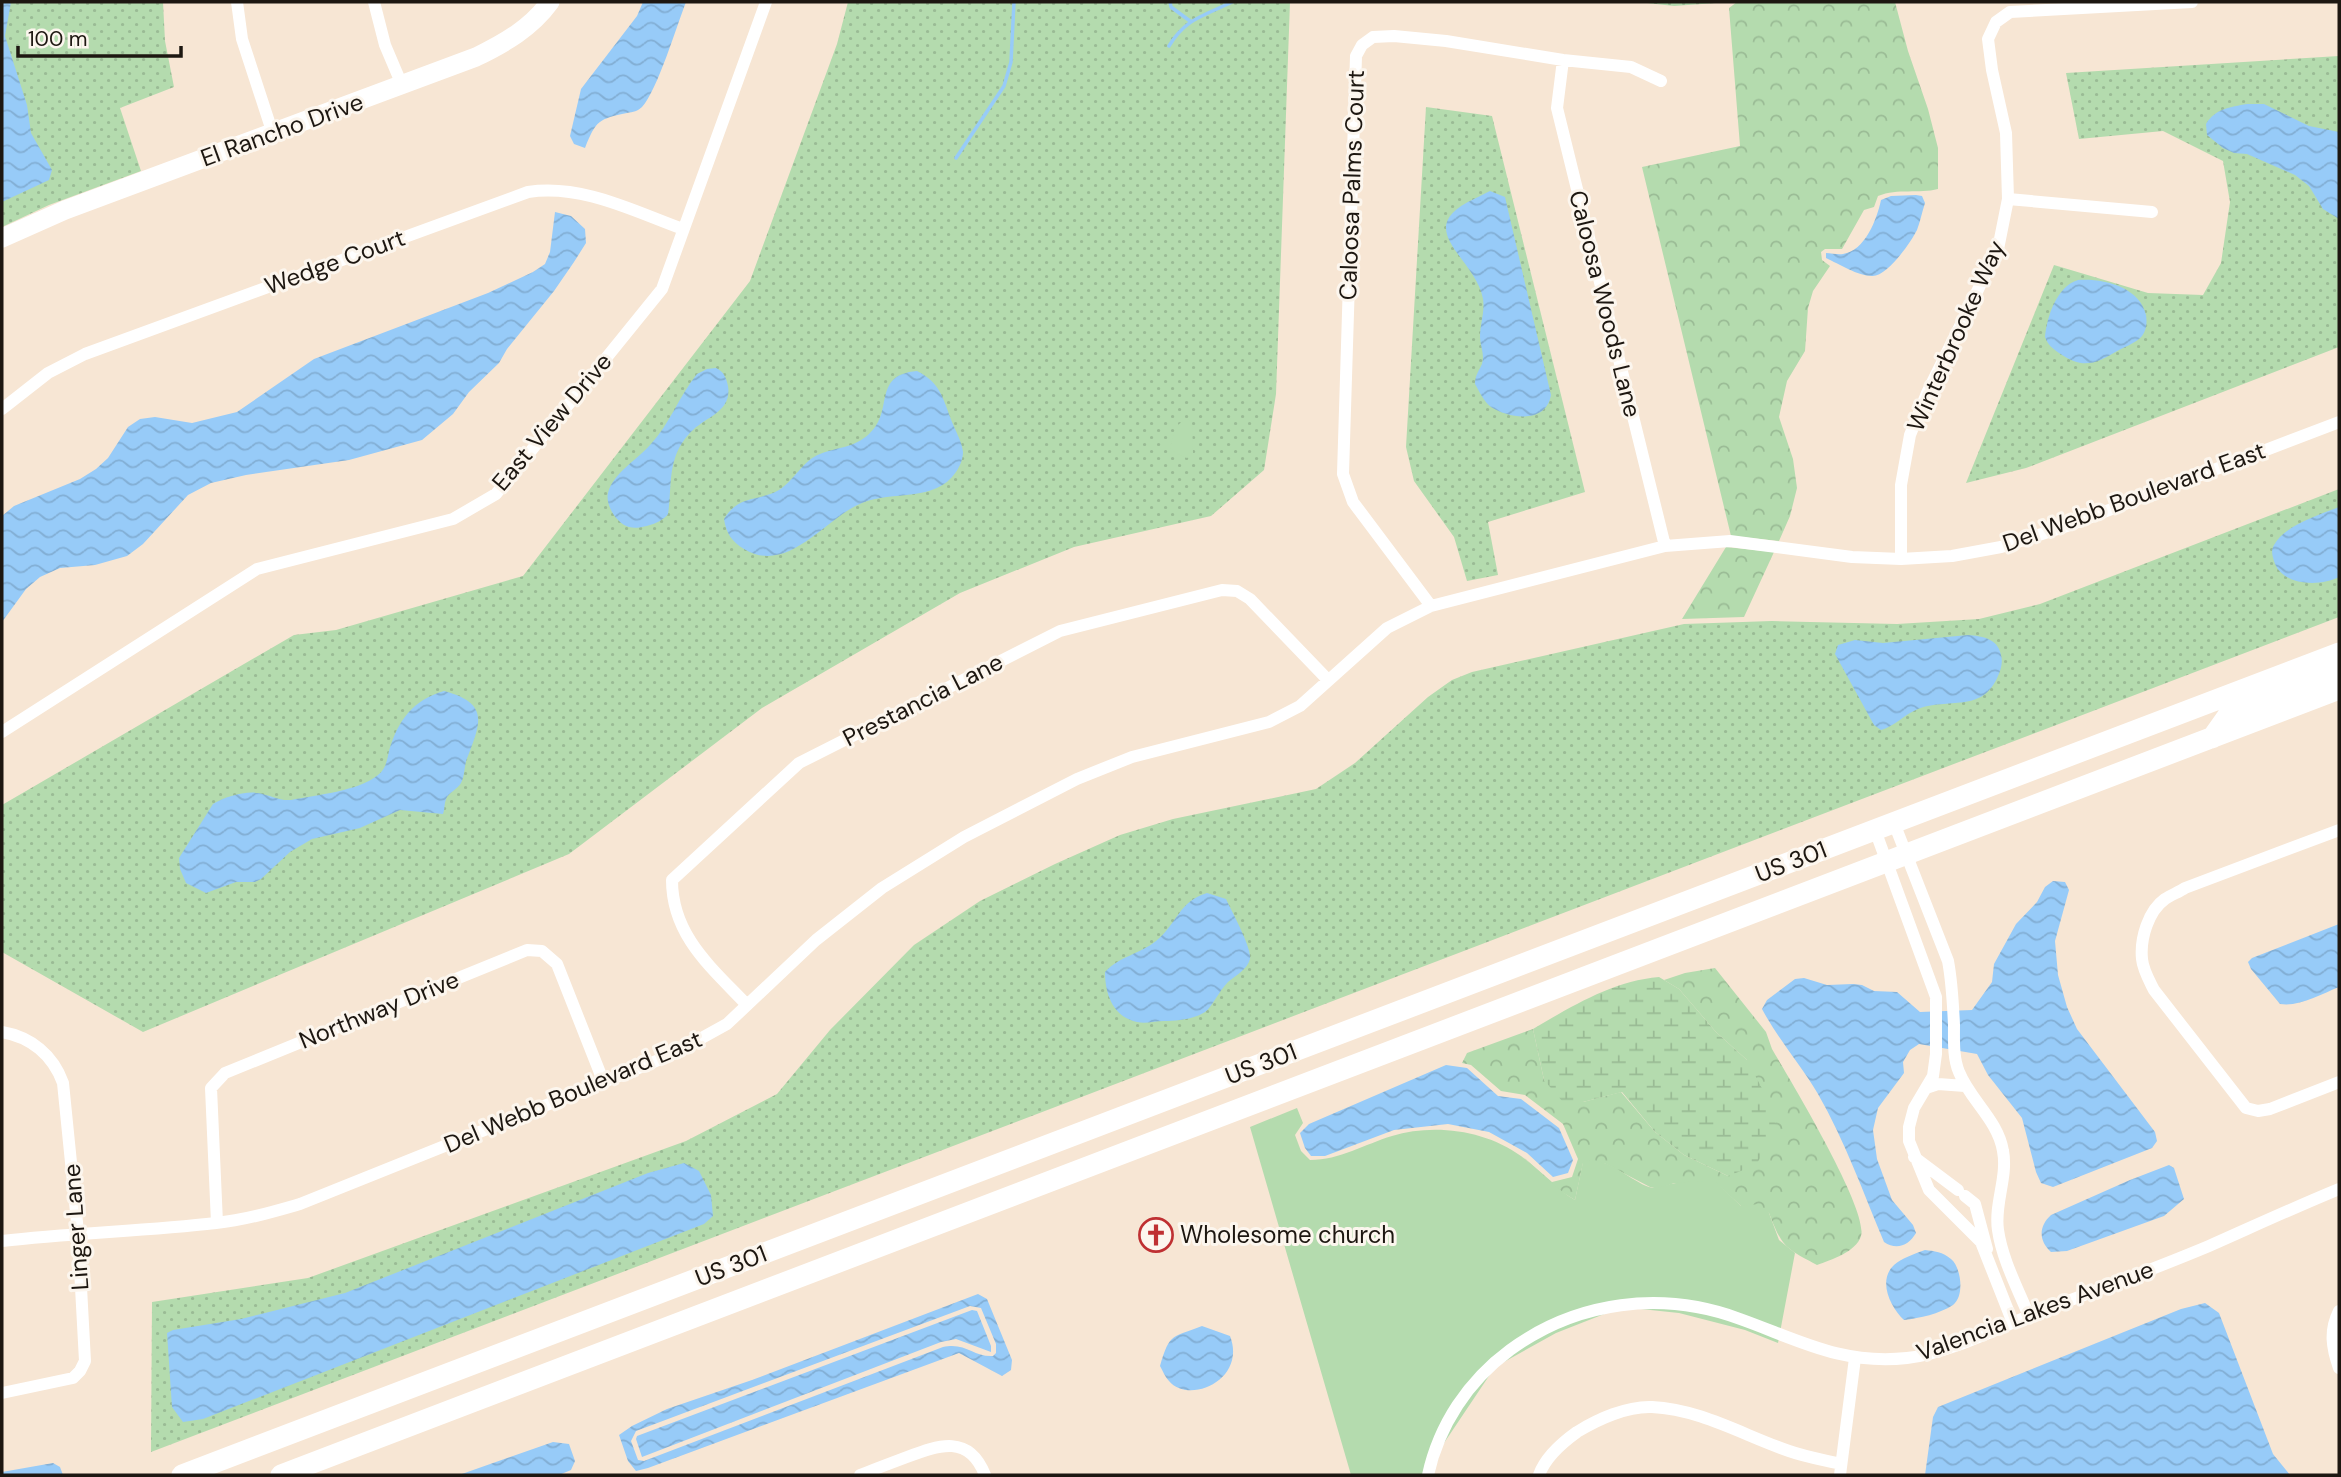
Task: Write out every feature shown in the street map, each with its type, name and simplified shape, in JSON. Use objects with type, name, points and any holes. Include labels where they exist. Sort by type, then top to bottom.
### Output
[{"type":"main road","name":"US 301","points":[[183,1475],[2339,653]]},
{"type":"main road","points":[[2212,738],[2228,714],[2339,672]]},
{"type":"main road","name":"US 301","points":[[281,1475],[2339,690]]},
{"type":"main road","points":[[356,1409],[368,1442]]},
{"type":"street","points":[[237,2],[245,50],[273,134]]},
{"type":"street","points":[[374,2],[385,45],[402,85]]},
{"type":"street","name":"El Rancho Drive","points":[[2,238],[65,210],[477,57],[510,40],[544,11],[550,2]]},
{"type":"street","name":"East View Drive","points":[[2,732],[257,569],[453,519],[496,494],[662,289],[766,2]]},
{"type":"street","name":"Winterbrooke Way","points":[[1901,559],[1901,485],[1910,435],[1927,393],[1998,249],[2008,199],[2006,133],[1988,39],[1996,22],[2010,12],[2192,2]]},
{"type":"street","name":"Caloosa Palms Court","points":[[1431,606],[1353,502],[1343,474],[1356,56],[1362,45],[1373,37],[1394,36],[1631,67],[1661,81]]},
{"type":"street","name":"Caloosa Woods Lane","points":[[1563,60],[1557,108],[1665,546]]},
{"type":"street","name":"Wedge Court","points":[[2,409],[48,373],[85,354],[528,192],[560,189],[579,192],[682,229]]},
{"type":"street","points":[[2008,199],[2152,212]]},
{"type":"street","name":"Del Webb Boulevard East","points":[[2,1241],[217,1223],[257,1216],[300,1204],[671,1055],[727,1024],[817,940],[882,888],[964,837],[1077,779],[1132,757],[1269,722],[1300,706],[1387,628],[1431,606],[1665,546],[1730,541],[1852,557],[1901,559],[1952,556],[2001,547],[2070,525],[2339,422]]},
{"type":"street","name":"Prestancia Lane","points":[[747,1005],[691,946],[672,898],[672,880],[799,763],[1060,631],[1222,590],[1237,591],[1250,599],[1328,680]]},
{"type":"street","points":[[1885,827],[1936,997],[1936,1054],[1933,1076],[1914,1108],[1909,1141],[1929,1190],[1981,1242],[2013,1323]]},
{"type":"street","points":[[1885,827],[1896,857],[1948,961],[1953,998],[1954,1053],[1965,1086],[1994,1125],[2003,1149],[2005,1165],[1997,1228],[2002,1248],[2029,1316]]},
{"type":"street","points":[[2339,830],[2185,888],[2164,900],[2151,915],[2144,933],[2142,958],[2145,972],[2154,990],[2246,1108],[2258,1111],[2270,1109],[2339,1082]]},
{"type":"street","name":"Northway Drive","points":[[217,1223],[211,1088],[225,1073],[527,950],[542,951],[557,964],[604,1083]]},
{"type":"street","name":"Linger Lane","points":[[2,1032],[23,1038],[38,1047],[60,1076],[65,1093],[78,1233],[84,1367],[67,1380],[2,1392]]},
{"type":"street","points":[[1926,1088],[1938,1084],[1965,1086]]},
{"type":"street","points":[[1914,1156],[1975,1203],[1992,1266]]},
{"type":"street","name":"Valencia Lakes Avenue","points":[[1428,1475],[1433,1453],[1446,1423],[1466,1392],[1495,1362],[1526,1338],[1563,1319],[1601,1307],[1663,1302],[1691,1306],[1738,1318],[1802,1345],[1854,1358],[1908,1358],[1940,1350],[2013,1323],[2208,1246],[2339,1189]]},
{"type":"street","points":[[2339,1311],[2332,1328],[2332,1340],[2339,1368]]},
{"type":"street","points":[[1539,1475],[1563,1441],[1594,1422],[1630,1410],[1650,1407],[1682,1411],[1841,1470],[1854,1358]]},
{"type":"street","points":[[860,1475],[936,1446],[951,1445],[975,1457],[985,1475]]},
{"type":"green space","points":[[2,2],[163,2],[165,41],[174,87],[120,108],[141,171],[49,205],[2,227]]},
{"type":"green space","points":[[848,2],[1290,2],[1276,394],[1264,470],[1211,516],[1074,547],[960,593],[762,708],[569,854],[143,1032],[2,952],[2,805],[294,635],[336,630],[523,576],[750,281],[837,44]]},
{"type":"green space","points":[[1638,2],[1730,2],[1674,6]]},
{"type":"green space","points":[[1737,2],[1895,2],[1938,148],[1938,189],[1893,192],[1878,196],[1874,207],[1864,210],[1842,249],[1825,249],[1821,252],[1822,260],[1830,266],[1813,291],[1808,308],[1805,351],[1787,381],[1779,417],[1793,459],[1797,488],[1790,516],[1779,541],[1731,536],[1642,167],[1740,146],[1729,8]]},
{"type":"green space","points":[[2339,56],[2339,347],[2026,468],[1966,483],[2054,265],[2148,293],[2203,295],[2221,263],[2230,202],[2223,161],[2163,131],[2079,139],[2066,73]]},
{"type":"green space","points":[[1426,107],[1492,116],[1585,492],[1488,522],[1498,575],[1467,581],[1454,537],[1414,481],[1406,447]]},
{"type":"green space","points":[[1186,418],[1192,422],[1193,453],[1187,458],[1175,453],[1170,447],[1177,426]]},
{"type":"green space","points":[[2339,489],[2339,617],[151,1452],[152,1302],[308,1278],[686,1141],[777,1094],[830,1030],[914,945],[980,901],[1120,835],[1173,819],[1316,789],[1355,763],[1428,697],[1452,680],[1472,672],[1684,624],[1772,621],[1897,624],[1979,619],[2040,604]]},
{"type":"green space","points":[[1726,547],[1774,552],[1744,617],[1682,619]]},
{"type":"green space","points":[[1715,968],[1766,1032],[1772,1049],[1810,1114],[1853,1200],[1861,1236],[1849,1251],[1829,1261],[1817,1265],[1791,1250],[1781,1240],[1769,1213],[1741,1206],[1716,1183],[1674,1183],[1659,1189],[1604,1163],[1583,1163],[1575,1200],[1557,1189],[1522,1156],[1552,1182],[1572,1177],[1578,1159],[1563,1124],[1525,1095],[1501,1091],[1471,1065],[1462,1063],[1467,1053],[1533,1029],[1544,1080],[1583,1102],[1621,1092],[1655,1132],[1684,1155],[1728,1176],[1747,1060],[1716,1032],[1679,989],[1664,980]]},
{"type":"green space","points":[[1659,977],[1679,989],[1716,1032],[1747,1060],[1767,1098],[1777,1129],[1756,1165],[1728,1176],[1684,1155],[1655,1132],[1622,1092],[1583,1102],[1562,1101],[1544,1080],[1533,1029],[1609,989]]},
{"type":"green space","points":[[1297,1108],[1303,1123],[1295,1135],[1301,1151],[1310,1160],[1342,1155],[1408,1132],[1442,1130],[1476,1135],[1507,1147],[1575,1200],[1583,1162],[1591,1160],[1608,1165],[1653,1188],[1681,1182],[1716,1182],[1741,1206],[1759,1204],[1769,1213],[1779,1240],[1795,1253],[1778,1343],[1745,1330],[1679,1313],[1622,1307],[1556,1333],[1495,1367],[1442,1446],[1433,1475],[1351,1475],[1250,1127]]},
{"type":"water","points":[[2,2],[11,2],[5,36],[27,105],[31,133],[52,170],[49,180],[2,202]]},
{"type":"water","points":[[643,2],[686,2],[654,87],[639,109],[600,122],[585,148],[574,144],[570,136],[581,89],[637,16]]},
{"type":"water","points":[[2247,104],[2264,104],[2309,126],[2339,132],[2339,219],[2323,209],[2309,186],[2295,175],[2247,154],[2234,153],[2223,148],[2207,135],[2206,124],[2214,115]]},
{"type":"water","points":[[1490,191],[1505,197],[1551,395],[1548,404],[1535,415],[1517,416],[1491,407],[1475,384],[1483,360],[1480,337],[1483,299],[1478,284],[1446,233],[1447,221],[1456,210]]},
{"type":"water","points":[[1891,196],[1922,196],[1925,203],[1917,230],[1885,271],[1878,275],[1867,275],[1826,258],[1826,253],[1851,252],[1864,241],[1873,225],[1881,200]]},
{"type":"water","points":[[555,212],[571,216],[585,229],[586,243],[554,291],[507,349],[499,363],[469,392],[453,414],[422,440],[349,460],[246,475],[211,483],[188,495],[143,544],[127,556],[95,565],[60,568],[40,577],[26,589],[2,622],[2,516],[14,506],[80,479],[96,469],[108,458],[128,427],[140,419],[155,417],[192,423],[237,412],[314,359],[488,293],[533,272],[545,264],[550,252]]},
{"type":"water","points":[[2078,280],[2109,283],[2136,297],[2146,315],[2142,336],[2103,359],[2089,363],[2076,362],[2052,348],[2045,337],[2054,303],[2064,288]]},
{"type":"water","points":[[716,368],[723,373],[728,386],[726,401],[718,412],[690,433],[680,447],[672,472],[668,514],[645,527],[625,525],[616,518],[610,508],[608,493],[615,479],[657,437],[697,374]]},
{"type":"water","points":[[917,371],[940,392],[961,444],[961,462],[947,482],[925,492],[862,503],[806,541],[776,555],[760,555],[744,549],[733,540],[724,519],[730,511],[742,502],[779,490],[814,457],[863,439],[877,425],[888,387],[894,379]]},
{"type":"water","points":[[2339,507],[2339,577],[2312,583],[2293,580],[2284,575],[2272,555],[2273,547],[2279,538],[2303,522]]},
{"type":"water","points":[[1968,635],[1993,641],[1999,649],[2001,666],[1991,688],[1974,700],[1918,709],[1881,730],[1874,725],[1835,654],[1838,645],[1855,640],[1883,643]]},
{"type":"water","points":[[444,691],[469,701],[478,715],[478,724],[462,780],[447,797],[443,814],[400,810],[360,828],[312,839],[290,852],[255,882],[236,882],[206,893],[186,883],[179,858],[213,804],[247,793],[291,800],[360,785],[381,773],[397,730],[408,713],[424,700]]},
{"type":"water","points":[[2053,881],[2065,882],[2069,890],[2055,941],[2058,975],[2067,1007],[2077,1029],[2155,1132],[2157,1141],[2152,1148],[2053,1187],[2041,1183],[2022,1118],[1988,1075],[1977,1054],[1919,1044],[1910,1050],[1903,1062],[1904,1073],[1878,1108],[1873,1130],[1877,1159],[1892,1200],[1913,1225],[1916,1233],[1910,1241],[1902,1245],[1889,1245],[1884,1242],[1828,1112],[1762,1009],[1767,1000],[1795,979],[1804,978],[1827,985],[1853,984],[1874,991],[1897,992],[1920,1012],[1972,1010],[1992,982],[1994,964],[2016,924],[2037,902],[2045,887]]},
{"type":"water","points":[[1207,893],[1226,899],[1248,947],[1250,959],[1247,966],[1228,982],[1208,1010],[1196,1016],[1144,1023],[1122,1015],[1116,1010],[1109,996],[1105,972],[1117,962],[1156,941],[1190,901]]},
{"type":"water","points":[[2339,924],[2339,987],[2303,1002],[2280,1004],[2248,962],[2252,958]]},
{"type":"water","points":[[1446,1065],[1467,1068],[1498,1096],[1521,1099],[1559,1128],[1573,1160],[1568,1173],[1553,1177],[1527,1153],[1489,1132],[1448,1124],[1394,1130],[1325,1156],[1311,1156],[1305,1148],[1300,1133],[1309,1124]]},
{"type":"water","points":[[684,1163],[699,1171],[711,1195],[713,1216],[704,1224],[203,1419],[183,1422],[172,1407],[167,1333],[173,1330],[241,1319],[345,1293],[648,1173]]},
{"type":"water","points":[[2169,1165],[2174,1168],[2184,1199],[2164,1216],[2067,1251],[2051,1252],[2044,1243],[2042,1228],[2051,1215]]},
{"type":"water","points":[[1925,1250],[1942,1253],[1954,1263],[1960,1282],[1959,1295],[1953,1305],[1942,1311],[1904,1320],[1888,1294],[1886,1286],[1889,1271],[1908,1256]]},
{"type":"water","points":[[978,1294],[987,1299],[1012,1360],[1011,1370],[1002,1376],[959,1353],[648,1468],[636,1471],[628,1461],[619,1435],[632,1426],[667,1409],[752,1380]],"holes":[[[970,1306],[981,1308],[996,1344],[996,1353],[993,1356],[958,1346],[943,1347],[644,1461],[638,1460],[631,1441],[636,1431]]]},
{"type":"water","points":[[2205,1303],[2219,1313],[2273,1454],[2290,1475],[1925,1475],[1933,1417],[1938,1407],[2181,1309]]},
{"type":"water","points":[[972,1310],[977,1311],[991,1352],[956,1339],[941,1342],[642,1457],[637,1436]]},
{"type":"water","points":[[1202,1326],[1230,1336],[1233,1352],[1230,1365],[1223,1376],[1202,1389],[1178,1388],[1160,1366],[1163,1355],[1170,1342],[1178,1335]]},
{"type":"water","points":[[553,1442],[569,1444],[575,1461],[571,1470],[559,1475],[459,1475]]},
{"type":"water","points":[[53,1463],[60,1467],[63,1475],[2,1475],[2,1472]]},
{"type":"waterway","points":[[956,158],[1004,86],[1011,62],[1014,2]]},
{"type":"waterway","points":[[1170,2],[1171,7],[1190,21]]},
{"type":"waterway","points":[[1169,46],[1189,23],[1232,2]]},
{"type":"place","name":"Wholesome church","points":[[1156,1235]]}]
